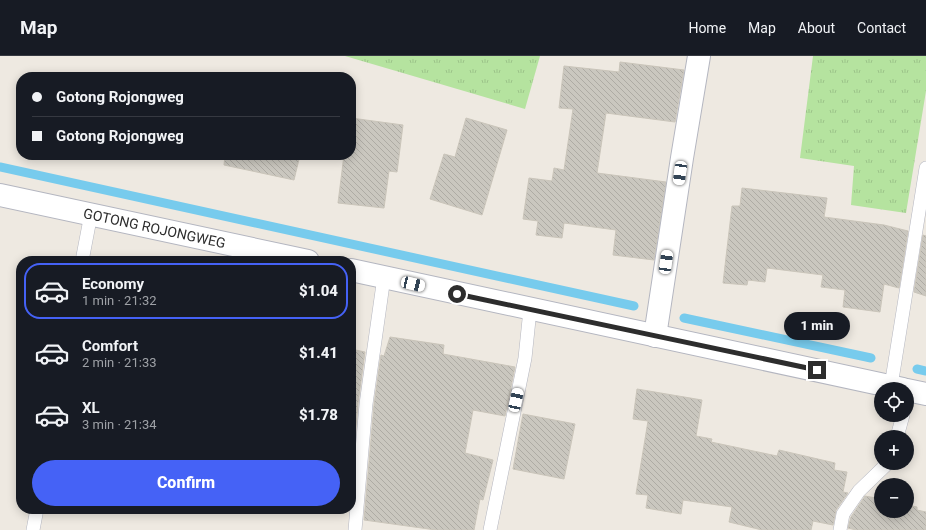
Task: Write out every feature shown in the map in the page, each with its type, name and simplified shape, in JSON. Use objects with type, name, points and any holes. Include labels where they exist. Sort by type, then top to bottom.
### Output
[{"type":"street","points":[[656,336],[682,158],[699,56]]},
{"type":"street","name":"GOTONG ROJONGWEG","points":[[0,195],[91,214],[254,255]]},
{"type":"street","points":[[356,271],[874,384]]},
{"type":"lane","points":[[908,382],[926,168]]},
{"type":"lane","points":[[83,256],[91,214]]},
{"type":"lane","points":[[355,530],[366,404],[384,277]]},
{"type":"lane","points":[[490,530],[525,358],[530,310]]},
{"type":"lane","points":[[840,530],[843,514],[860,491],[881,470]]},
{"type":"lane","points":[[33,530],[36,514]]},
{"type":"green space","points":[[345,56],[540,56],[525,109]]},
{"type":"green space","points":[[813,56],[926,56],[926,91],[906,213],[851,205],[854,166],[800,158]]},
{"type":"building","points":[[620,62],[684,70],[675,122],[606,113],[597,173],[666,182],[654,260],[613,255],[616,230],[564,223],[562,238],[536,235],[538,221],[523,219],[529,178],[552,181],[554,168],[564,170],[573,109],[559,108],[564,66],[619,72]]},
{"type":"building","points":[[466,118],[507,130],[482,215],[430,199],[444,154],[455,157]]},
{"type":"building","points":[[356,119],[403,125],[397,172],[389,171],[384,208],[338,203],[343,160],[356,160]]},
{"type":"building","points":[[224,160],[299,160],[294,180],[224,165]]},
{"type":"building","points":[[742,188],[827,198],[824,217],[884,225],[908,231],[899,288],[884,284],[880,312],[843,307],[845,290],[821,287],[823,275],[767,268],[765,282],[748,280],[747,285],[723,283],[732,206],[740,206]]},
{"type":"building","points":[[923,235],[926,236],[926,296],[914,292]]},
{"type":"building","points":[[390,337],[444,345],[443,354],[515,367],[505,416],[473,410],[465,453],[493,460],[483,500],[480,499],[474,530],[436,530],[364,520],[374,405],[381,355],[384,356]]},
{"type":"building","points":[[356,350],[365,352],[356,426]]},
{"type":"building","points":[[637,389],[702,400],[696,436],[712,439],[711,442],[777,456],[779,450],[835,463],[834,470],[847,472],[843,492],[848,493],[836,510],[833,525],[813,521],[811,530],[762,530],[729,522],[732,507],[683,500],[681,514],[646,508],[648,495],[636,494],[648,421],[633,419]]},
{"type":"building","points":[[523,414],[575,424],[564,479],[513,469]]},
{"type":"building","points":[[865,496],[874,498],[874,518],[914,518],[914,506],[917,507],[917,510],[926,512],[926,530],[856,530],[848,528],[851,517]]},
{"type":"waterway","points":[[0,167],[634,306]]},
{"type":"waterway","points":[[684,318],[871,358]]},
{"type":"waterway","points":[[917,369],[926,371]]},
{"type":"route","points":[[457,294],[817,370]]}]
